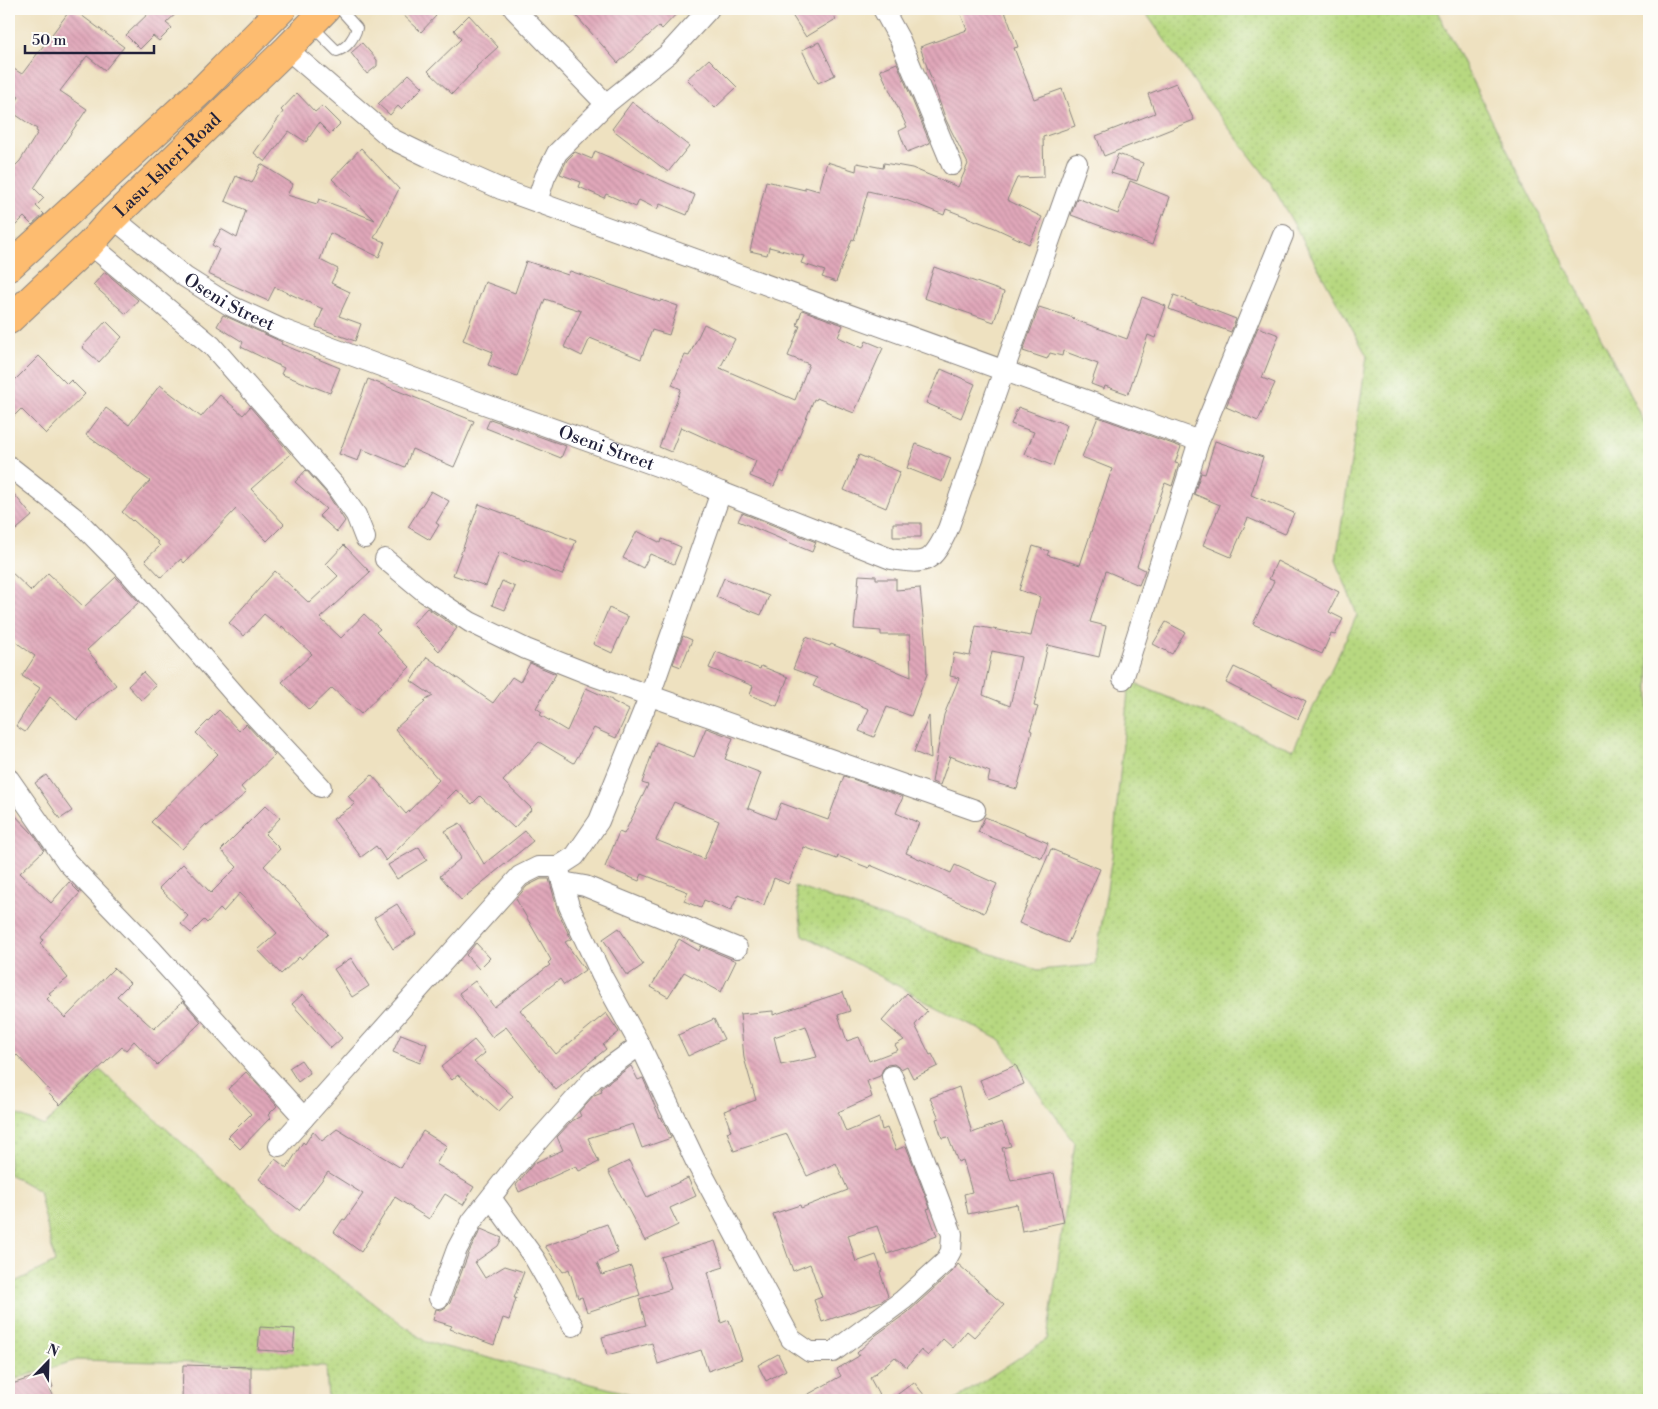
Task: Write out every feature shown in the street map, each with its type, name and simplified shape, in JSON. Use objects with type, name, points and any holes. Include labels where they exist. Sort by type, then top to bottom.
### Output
[{"type":"main road","name":"Lasu-Isheri Road","points":[[9,267],[204,88],[282,9]]},
{"type":"main road","name":"Lasu-Isheri Road","points":[[9,320],[90,244],[113,218],[319,17]]},
{"type":"street","points":[[514,9],[606,104]]},
{"type":"street","points":[[537,201],[545,177],[557,153],[606,104],[668,54],[709,9]]},
{"type":"street","points":[[883,9],[900,40],[952,165]]},
{"type":"street","points":[[287,49],[392,139],[501,189],[1199,441]]},
{"type":"street","name":"Oseni Street","points":[[113,218],[185,276],[231,306],[281,329],[665,468],[891,559],[916,563],[927,559],[938,551],[948,529],[1077,163]]},
{"type":"street","points":[[1123,679],[1199,441],[1283,235]]},
{"type":"street","points":[[90,244],[212,346],[337,488],[356,515],[365,538]]},
{"type":"street","points":[[9,466],[76,520],[130,574],[237,697],[320,787]]},
{"type":"street","points":[[560,874],[599,821],[650,695],[721,492]]},
{"type":"street","points":[[385,559],[426,593],[470,622],[526,649],[594,676],[975,810]]},
{"type":"street","points":[[9,779],[67,862],[152,950],[304,1118]]},
{"type":"street","points":[[278,1146],[520,876],[538,867],[560,874],[737,948]]},
{"type":"street","points":[[560,874],[569,906],[602,976],[640,1045],[695,1160],[791,1340],[810,1352],[833,1352],[903,1300],[945,1262],[952,1251],[952,1234],[892,1076]]},
{"type":"street","points":[[439,1298],[457,1249],[472,1221],[514,1169],[593,1079],[640,1045]]},
{"type":"street","points":[[491,1198],[535,1259],[572,1326]]},
{"type":"lane","points":[[319,17],[333,47],[337,51],[341,50],[353,38],[357,28],[340,9]]},
{"type":"green space","points":[[1143,9],[1436,9],[1649,432],[1649,1400],[955,1400],[1047,1339],[1075,1143],[1001,1041],[803,935],[795,886],[1038,970],[1095,965],[1112,857],[1129,681],[1293,750],[1357,615],[1336,560],[1367,356],[1271,183],[1202,93]]},
{"type":"green space","points":[[100,1070],[304,1251],[426,1342],[654,1400],[328,1400],[326,1366],[77,1360],[9,1381],[9,1285],[55,1262],[39,1191],[9,1174],[9,1111],[44,1126]]},
{"type":"building","points":[[71,9],[124,47],[105,70],[87,56],[60,91],[87,109],[34,188],[44,198],[36,206],[44,214],[32,225],[24,217],[15,226],[9,219],[9,172],[20,161],[38,132],[36,131],[37,129],[10,111],[19,97],[9,91],[9,66],[22,74]]},
{"type":"building","points":[[153,9],[181,9],[166,23],[172,28],[159,41],[153,36],[140,49],[126,35]]},
{"type":"building","points":[[397,9],[428,9],[436,16],[421,32]]},
{"type":"building","points":[[570,9],[681,9],[662,29],[659,26],[618,63]]},
{"type":"building","points":[[788,9],[830,9],[836,19],[806,37]]},
{"type":"building","points":[[959,9],[1004,9],[1018,47],[1014,48],[1034,99],[1062,89],[1075,126],[1043,137],[1044,177],[1017,178],[1007,200],[1042,217],[1029,244],[995,228],[946,209],[944,215],[906,200],[868,191],[854,240],[852,239],[836,282],[822,277],[825,271],[801,263],[804,256],[769,247],[767,255],[750,251],[766,181],[805,190],[805,187],[819,191],[827,162],[856,171],[857,163],[883,168],[884,163],[912,168],[958,187],[968,164],[946,120],[920,47],[967,30]]},
{"type":"building","points":[[469,15],[498,47],[476,67],[452,94],[428,71],[461,39],[454,30]]},
{"type":"building","points":[[819,42],[835,75],[818,83],[802,50]]},
{"type":"building","points":[[362,43],[377,60],[377,66],[367,74],[351,53]]},
{"type":"building","points":[[709,59],[737,87],[715,108],[687,79]]},
{"type":"building","points":[[897,63],[930,143],[907,152],[899,131],[907,127],[880,70]]},
{"type":"building","points":[[409,74],[423,87],[401,109],[398,106],[390,115],[378,104]]},
{"type":"building","points":[[1176,83],[1194,120],[1104,156],[1096,136],[1155,113],[1148,94]]},
{"type":"building","points":[[297,93],[315,112],[322,106],[340,124],[330,134],[319,123],[306,142],[289,131],[265,162],[254,153],[283,112],[281,110]]},
{"type":"building","points":[[632,102],[689,146],[668,172],[612,129]]},
{"type":"building","points":[[361,148],[399,189],[374,238],[385,242],[379,257],[330,233],[320,260],[338,269],[331,283],[350,292],[339,316],[361,324],[355,341],[316,327],[323,309],[275,287],[268,301],[208,274],[219,249],[212,245],[221,229],[237,238],[246,210],[225,201],[236,176],[252,183],[261,164],[293,184],[287,195],[317,204],[319,199],[375,220],[332,179]]},
{"type":"building","points":[[595,151],[695,195],[687,215],[660,204],[657,209],[639,200],[636,207],[606,194],[604,198],[579,187],[581,182],[560,174],[567,160],[575,152],[592,159]]},
{"type":"building","points":[[1118,154],[1143,163],[1137,181],[1111,173]]},
{"type":"building","points":[[1130,181],[1170,197],[1152,245],[1071,215],[1077,198],[1118,214]]},
{"type":"building","points":[[526,261],[568,275],[570,271],[660,302],[661,300],[678,306],[669,335],[652,330],[641,359],[590,338],[582,356],[564,347],[581,311],[545,299],[517,376],[488,365],[493,352],[463,340],[485,282],[515,293]]},
{"type":"building","points":[[934,267],[1004,292],[994,322],[924,298]]},
{"type":"building","points":[[105,272],[138,300],[126,314],[93,285]]},
{"type":"building","points":[[1174,295],[1236,319],[1231,332],[1169,309]]},
{"type":"building","points":[[1142,297],[1166,306],[1155,338],[1148,335],[1128,394],[1105,386],[1104,389],[1091,384],[1098,364],[1063,351],[1062,356],[1050,353],[1047,359],[1023,351],[1039,307],[1074,318],[1127,339]]},
{"type":"building","points":[[802,310],[843,325],[838,337],[863,348],[866,341],[883,348],[854,413],[817,398],[816,400],[814,399],[784,473],[781,471],[774,486],[750,476],[756,461],[681,427],[671,452],[659,447],[681,389],[672,385],[685,355],[689,356],[704,324],[735,339],[720,368],[795,400],[809,364],[788,356],[800,326],[797,325]]},
{"type":"building","points":[[223,315],[282,342],[281,344],[340,368],[330,393],[281,374],[284,368],[241,347],[243,342],[217,326]]},
{"type":"building","points":[[106,321],[122,337],[99,362],[82,347]]},
{"type":"building","points":[[1258,327],[1279,335],[1262,378],[1275,383],[1258,421],[1226,407]]},
{"type":"building","points":[[39,356],[67,384],[71,380],[85,394],[46,434],[21,409],[9,421],[9,386]]},
{"type":"building","points":[[941,369],[975,384],[961,418],[926,403]]},
{"type":"building","points":[[368,379],[474,421],[454,467],[412,449],[405,467],[362,449],[358,461],[339,454]]},
{"type":"building","points":[[160,385],[201,417],[220,395],[243,415],[250,407],[291,454],[251,489],[284,524],[267,541],[236,509],[184,563],[181,559],[161,577],[145,560],[160,546],[158,542],[122,512],[150,481],[86,435],[106,408],[129,425]]},
{"type":"building","points":[[1018,407],[1067,425],[1053,466],[1025,454],[1034,432],[1011,424]]},
{"type":"building","points":[[1098,417],[1181,447],[1175,463],[1179,464],[1172,486],[1165,483],[1137,566],[1145,570],[1139,585],[1106,571],[1090,622],[1106,626],[1099,657],[1048,645],[1034,706],[1038,707],[1030,730],[1032,731],[1017,789],[988,781],[990,772],[950,756],[940,785],[932,782],[944,715],[959,678],[950,676],[954,653],[970,656],[976,626],[1031,636],[1040,597],[1019,590],[1033,546],[1049,551],[1047,555],[1080,565],[1112,469],[1082,457]],"holes":[[[992,651],[1021,657],[1010,706],[983,695]]]},
{"type":"building","points":[[490,419],[566,446],[561,458],[486,428]]},
{"type":"building","points":[[1215,441],[1263,457],[1251,495],[1294,513],[1285,534],[1248,518],[1231,557],[1203,545],[1220,505],[1194,494],[1201,473],[1205,474]]},
{"type":"building","points":[[916,444],[951,458],[942,482],[907,468]]},
{"type":"building","points":[[859,455],[900,472],[886,508],[844,490]]},
{"type":"building","points":[[306,470],[328,495],[345,521],[337,532],[319,516],[326,509],[295,482]]},
{"type":"building","points":[[9,488],[32,516],[9,536]]},
{"type":"building","points":[[431,491],[449,501],[436,523],[439,525],[430,540],[408,527]]},
{"type":"building","points":[[479,504],[576,541],[562,575],[499,552],[486,586],[453,575]]},
{"type":"building","points":[[742,513],[816,542],[812,552],[738,521]]},
{"type":"building","points":[[893,523],[921,523],[921,537],[893,537]]},
{"type":"building","points":[[637,531],[661,543],[662,539],[681,547],[674,564],[650,554],[643,568],[623,558]]},
{"type":"building","points":[[344,545],[370,572],[320,618],[341,638],[364,614],[380,629],[376,632],[410,667],[361,714],[332,688],[309,710],[282,682],[312,654],[282,626],[281,628],[264,614],[244,636],[229,623],[275,571],[309,603],[338,576],[326,564]]},
{"type":"building","points":[[1277,561],[1339,592],[1329,612],[1343,619],[1335,635],[1331,634],[1322,654],[1253,624],[1274,581],[1269,579]]},
{"type":"building","points":[[9,570],[31,591],[48,573],[84,607],[116,577],[139,602],[87,650],[116,685],[89,706],[77,720],[50,697],[25,732],[16,726],[40,688],[22,676],[35,656],[9,637]]},
{"type":"building","points":[[859,575],[876,576],[876,579],[896,579],[896,590],[920,588],[926,646],[927,674],[911,716],[887,707],[874,737],[859,731],[869,709],[813,686],[817,678],[793,669],[806,637],[830,646],[831,644],[911,677],[910,635],[881,635],[881,631],[854,629]]},
{"type":"building","points":[[724,578],[769,596],[761,615],[716,597]]},
{"type":"building","points":[[502,581],[515,587],[505,610],[492,605]]},
{"type":"building","points":[[427,608],[457,628],[439,651],[412,624]]},
{"type":"building","points":[[609,608],[628,617],[612,653],[593,644]]},
{"type":"building","points":[[1166,622],[1185,632],[1172,654],[1153,644]]},
{"type":"building","points":[[683,636],[692,640],[681,667],[673,664]]},
{"type":"building","points":[[716,652],[760,669],[761,666],[788,677],[777,706],[750,695],[753,686],[709,668]]},
{"type":"building","points":[[427,657],[493,703],[512,677],[520,682],[530,663],[556,674],[536,708],[542,712],[540,715],[567,731],[586,688],[629,710],[616,738],[594,728],[574,763],[539,742],[503,781],[532,809],[514,828],[480,796],[472,804],[456,790],[386,861],[376,846],[361,857],[333,819],[355,804],[348,796],[372,775],[406,814],[439,780],[395,729],[424,701],[433,696],[411,681]]},
{"type":"building","points":[[1234,667],[1306,702],[1298,719],[1226,683]]},
{"type":"building","points":[[143,672],[156,686],[141,700],[128,686]]},
{"type":"building","points":[[219,710],[239,731],[246,724],[275,755],[241,787],[246,793],[207,826],[206,824],[182,849],[151,822],[218,754],[196,733]]},
{"type":"building","points":[[929,716],[931,759],[914,752]]},
{"type":"building","points":[[706,728],[733,738],[725,759],[761,773],[748,808],[775,819],[781,803],[828,820],[844,776],[903,797],[896,813],[919,823],[906,853],[951,873],[955,865],[997,884],[984,913],[870,865],[869,868],[838,856],[837,859],[804,847],[788,884],[774,878],[764,905],[738,895],[731,911],[704,900],[701,908],[684,901],[688,892],[642,874],[639,881],[605,867],[619,832],[624,834],[648,785],[642,783],[656,742],[694,757]],"holes":[[[674,802],[719,821],[704,859],[656,840]]]},
{"type":"building","points":[[46,775],[72,811],[60,819],[35,783]]},
{"type":"building","points":[[266,805],[280,818],[265,834],[280,849],[264,866],[328,934],[301,959],[299,957],[281,974],[258,950],[277,933],[240,893],[223,912],[220,909],[207,923],[204,920],[191,933],[181,924],[188,916],[159,888],[183,864],[211,893],[237,867],[221,850]]},
{"type":"building","points":[[9,809],[34,835],[44,850],[20,873],[51,903],[69,882],[80,893],[41,937],[43,940],[40,943],[68,978],[49,993],[51,995],[47,999],[65,1018],[114,968],[130,983],[117,996],[154,1029],[183,1001],[201,1022],[157,1065],[134,1041],[126,1050],[122,1047],[60,1105],[49,1094],[51,1092],[17,1055],[9,1062]]},
{"type":"building","points":[[985,817],[1048,843],[1042,858],[978,832]]},
{"type":"building","points":[[460,823],[484,864],[525,831],[533,841],[461,900],[440,876],[461,858],[445,831]]},
{"type":"building","points":[[419,847],[427,860],[397,879],[388,865]]},
{"type":"building","points":[[1051,849],[1100,869],[1068,943],[1019,923]]},
{"type":"building","points":[[541,879],[549,879],[558,911],[571,939],[565,942],[585,970],[564,985],[560,979],[520,1010],[556,1054],[606,1013],[619,1032],[603,1045],[606,1049],[556,1090],[506,1027],[492,1037],[459,993],[475,981],[494,1007],[550,965],[548,963],[551,960],[516,899],[527,886]]},
{"type":"building","points":[[397,904],[416,934],[393,949],[374,918]]},
{"type":"building","points":[[619,928],[643,965],[627,976],[603,939]]},
{"type":"building","points":[[679,939],[699,951],[701,946],[736,961],[721,992],[684,972],[668,997],[651,987]]},
{"type":"building","points":[[476,943],[490,958],[479,969],[466,955]]},
{"type":"building","points":[[351,958],[369,986],[352,997],[334,969]]},
{"type":"building","points":[[843,992],[850,1011],[838,1015],[847,1041],[859,1037],[869,1061],[898,1050],[895,1045],[904,1040],[882,1021],[907,993],[927,1011],[915,1025],[930,1055],[932,1054],[938,1066],[913,1078],[907,1066],[901,1069],[894,1064],[887,1065],[880,1076],[867,1081],[872,1097],[838,1112],[846,1132],[879,1118],[882,1130],[887,1128],[896,1150],[906,1146],[930,1208],[927,1209],[937,1236],[887,1254],[877,1226],[848,1235],[856,1262],[876,1255],[888,1296],[882,1301],[822,1322],[814,1300],[822,1297],[810,1264],[793,1271],[773,1214],[800,1205],[801,1208],[848,1190],[836,1163],[807,1176],[787,1134],[734,1151],[727,1132],[731,1131],[724,1111],[756,1100],[744,1058],[740,1014],[773,1011],[773,1015]],"holes":[[[806,1026],[817,1057],[781,1065],[774,1037]]]},
{"type":"building","points":[[303,994],[342,1038],[331,1048],[292,1004]]},
{"type":"building","points":[[714,1019],[724,1039],[688,1056],[678,1035]]},
{"type":"building","points":[[401,1034],[427,1044],[420,1063],[393,1052]]},
{"type":"building","points":[[474,1040],[485,1053],[474,1062],[513,1096],[499,1111],[458,1075],[452,1080],[441,1067]]},
{"type":"building","points":[[301,1060],[310,1073],[298,1082],[289,1068]]},
{"type":"building","points":[[1016,1065],[1024,1084],[988,1099],[980,1080]]},
{"type":"building","points":[[631,1066],[638,1080],[643,1078],[660,1118],[671,1138],[642,1148],[633,1124],[588,1138],[599,1162],[579,1171],[576,1166],[519,1192],[516,1185],[534,1163],[563,1150],[557,1137],[572,1121],[581,1116],[579,1112],[594,1095],[602,1092],[601,1088]]},
{"type":"building","points":[[246,1072],[277,1106],[268,1115],[270,1118],[240,1149],[228,1137],[251,1114],[228,1089]]},
{"type":"building","points":[[959,1087],[972,1133],[1002,1122],[1011,1146],[1002,1148],[1011,1181],[1054,1173],[1064,1222],[1022,1231],[1017,1204],[968,1214],[964,1194],[972,1192],[963,1160],[958,1162],[948,1137],[942,1138],[936,1119],[939,1118],[930,1098]]},
{"type":"building","points":[[337,1129],[401,1168],[423,1131],[447,1146],[436,1164],[474,1187],[463,1205],[445,1194],[429,1219],[395,1197],[361,1252],[334,1232],[363,1194],[328,1172],[299,1210],[259,1179],[275,1159],[287,1168],[303,1142],[305,1144],[313,1131],[322,1141]]},
{"type":"building","points":[[629,1161],[647,1197],[688,1178],[696,1196],[670,1208],[678,1225],[645,1241],[608,1171]]},
{"type":"building","points":[[607,1224],[618,1253],[597,1263],[602,1275],[631,1266],[640,1295],[587,1312],[582,1297],[578,1298],[569,1269],[563,1272],[545,1246]]},
{"type":"building","points":[[481,1229],[502,1238],[498,1246],[475,1262],[485,1278],[505,1266],[524,1272],[514,1298],[516,1298],[509,1320],[503,1318],[494,1345],[450,1329],[452,1326],[433,1320],[436,1309],[441,1310],[450,1303],[469,1252]]},
{"type":"building","points":[[715,1241],[724,1267],[708,1272],[721,1323],[729,1320],[742,1359],[708,1371],[701,1350],[658,1364],[652,1343],[607,1355],[602,1337],[646,1325],[639,1299],[671,1289],[661,1257]]},
{"type":"building","points":[[958,1264],[1004,1305],[974,1337],[967,1331],[953,1348],[943,1339],[928,1356],[921,1350],[907,1367],[895,1357],[870,1378],[882,1400],[798,1400],[841,1376],[837,1369],[859,1356],[857,1353],[876,1335],[908,1312],[953,1271]]},
{"type":"building","points":[[260,1327],[295,1329],[293,1352],[258,1350]]},
{"type":"building","points":[[778,1354],[786,1370],[766,1381],[758,1365]]},
{"type":"building","points":[[183,1365],[251,1367],[251,1400],[182,1400]]},
{"type":"building","points":[[48,1372],[53,1387],[50,1388],[55,1400],[9,1400],[9,1385]]},
{"type":"building","points":[[914,1382],[928,1400],[890,1400]]}]
